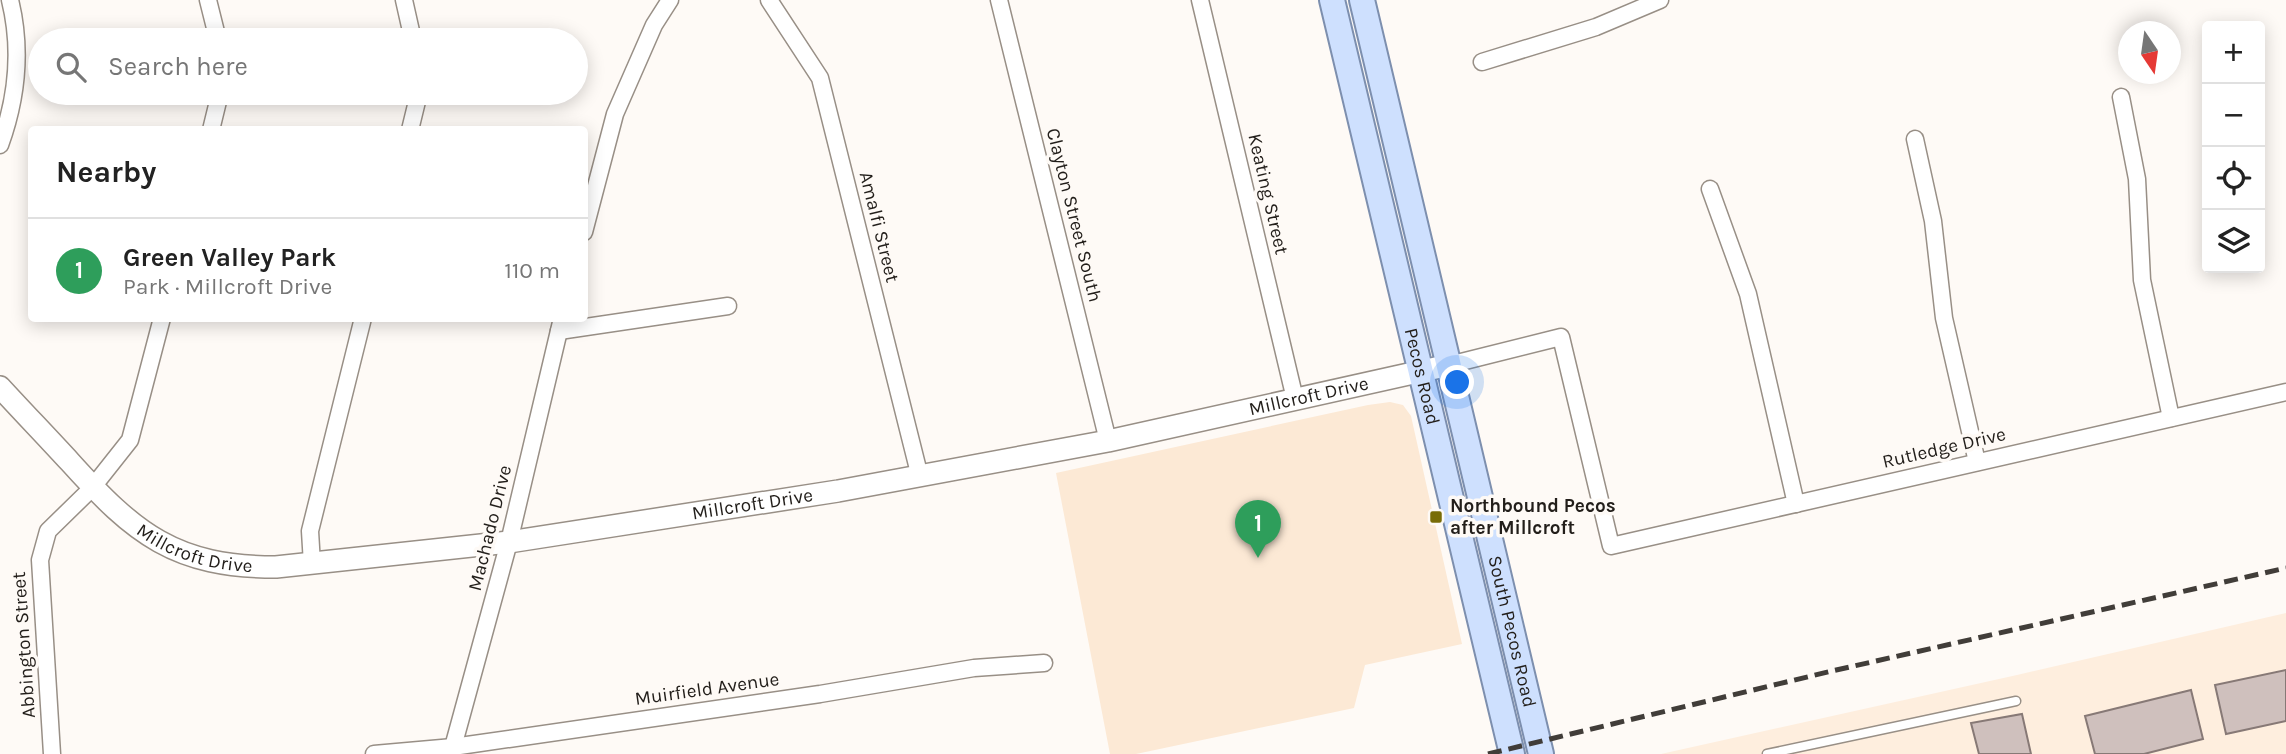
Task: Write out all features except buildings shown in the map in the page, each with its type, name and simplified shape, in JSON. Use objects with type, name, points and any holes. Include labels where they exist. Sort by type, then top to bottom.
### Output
[{"type":"main road","name":"Pecos Road","points":[[1332,0],[1512,754]]},
{"type":"main road","name":"South Pecos Road","points":[[1362,0],[1541,754]]},
{"type":"street","points":[[0,145],[9,119],[17,63],[10,0]]},
{"type":"street","points":[[208,0],[215,28]]},
{"type":"street","points":[[404,0],[410,28]]},
{"type":"street","name":"Amalfi Street","points":[[769,0],[820,78],[920,477]]},
{"type":"street","name":"Clayton Street South","points":[[999,0],[1108,441]]},
{"type":"street","name":"Keating Street","points":[[1200,0],[1295,399]]},
{"type":"street","points":[[1482,62],[1596,27],[1660,0]]},
{"type":"street","points":[[588,217],[615,114],[664,3]]},
{"type":"street","points":[[2121,97],[2137,179],[2142,280],[2171,418]]},
{"type":"street","points":[[212,126],[217,105]]},
{"type":"street","points":[[411,126],[416,105]]},
{"type":"street","points":[[1915,139],[1933,221],[1944,318],[1977,462]]},
{"type":"street","points":[[1710,189],[1748,294],[1796,504]]},
{"type":"street","points":[[588,322],[728,306]]},
{"type":"street","name":"Abbington Street","points":[[52,754],[40,560],[48,531],[92,488],[130,440],[161,322]]},
{"type":"street","points":[[312,564],[310,531],[362,322]]},
{"type":"street","points":[[561,325],[587,322]]},
{"type":"street","name":"Machado Drive","points":[[453,747],[509,542],[561,325]]},
{"type":"street","name":"Millcroft Drive","points":[[0,387],[92,488],[140,531],[180,552],[200,559],[249,567],[312,564],[509,542],[920,477],[1108,441],[1562,337],[1611,546]]},
{"type":"street","name":"Rutledge Drive","points":[[1611,546],[2286,392]]},
{"type":"street","name":"Muirfield Avenue","points":[[374,754],[453,747],[820,694],[974,668],[1044,663]]},
{"type":"lane","points":[[1767,754],[2016,701]]},
{"type":"shaded area","points":[[1390,402],[1403,405],[1411,416],[1462,644],[1365,665],[1354,708],[1136,754],[1110,754],[1056,473]]},
{"type":"shaded area","points":[[2286,613],[2286,754],[1661,754],[2017,675]]},
{"type":"railway","points":[[1488,754],[1832,671],[2286,568]]},
{"type":"place","name":"Northbound Pecos after Millcroft","points":[[1436,517]]},
{"type":"place","name":"Green Valley Park","points":[[1258,558]]}]
